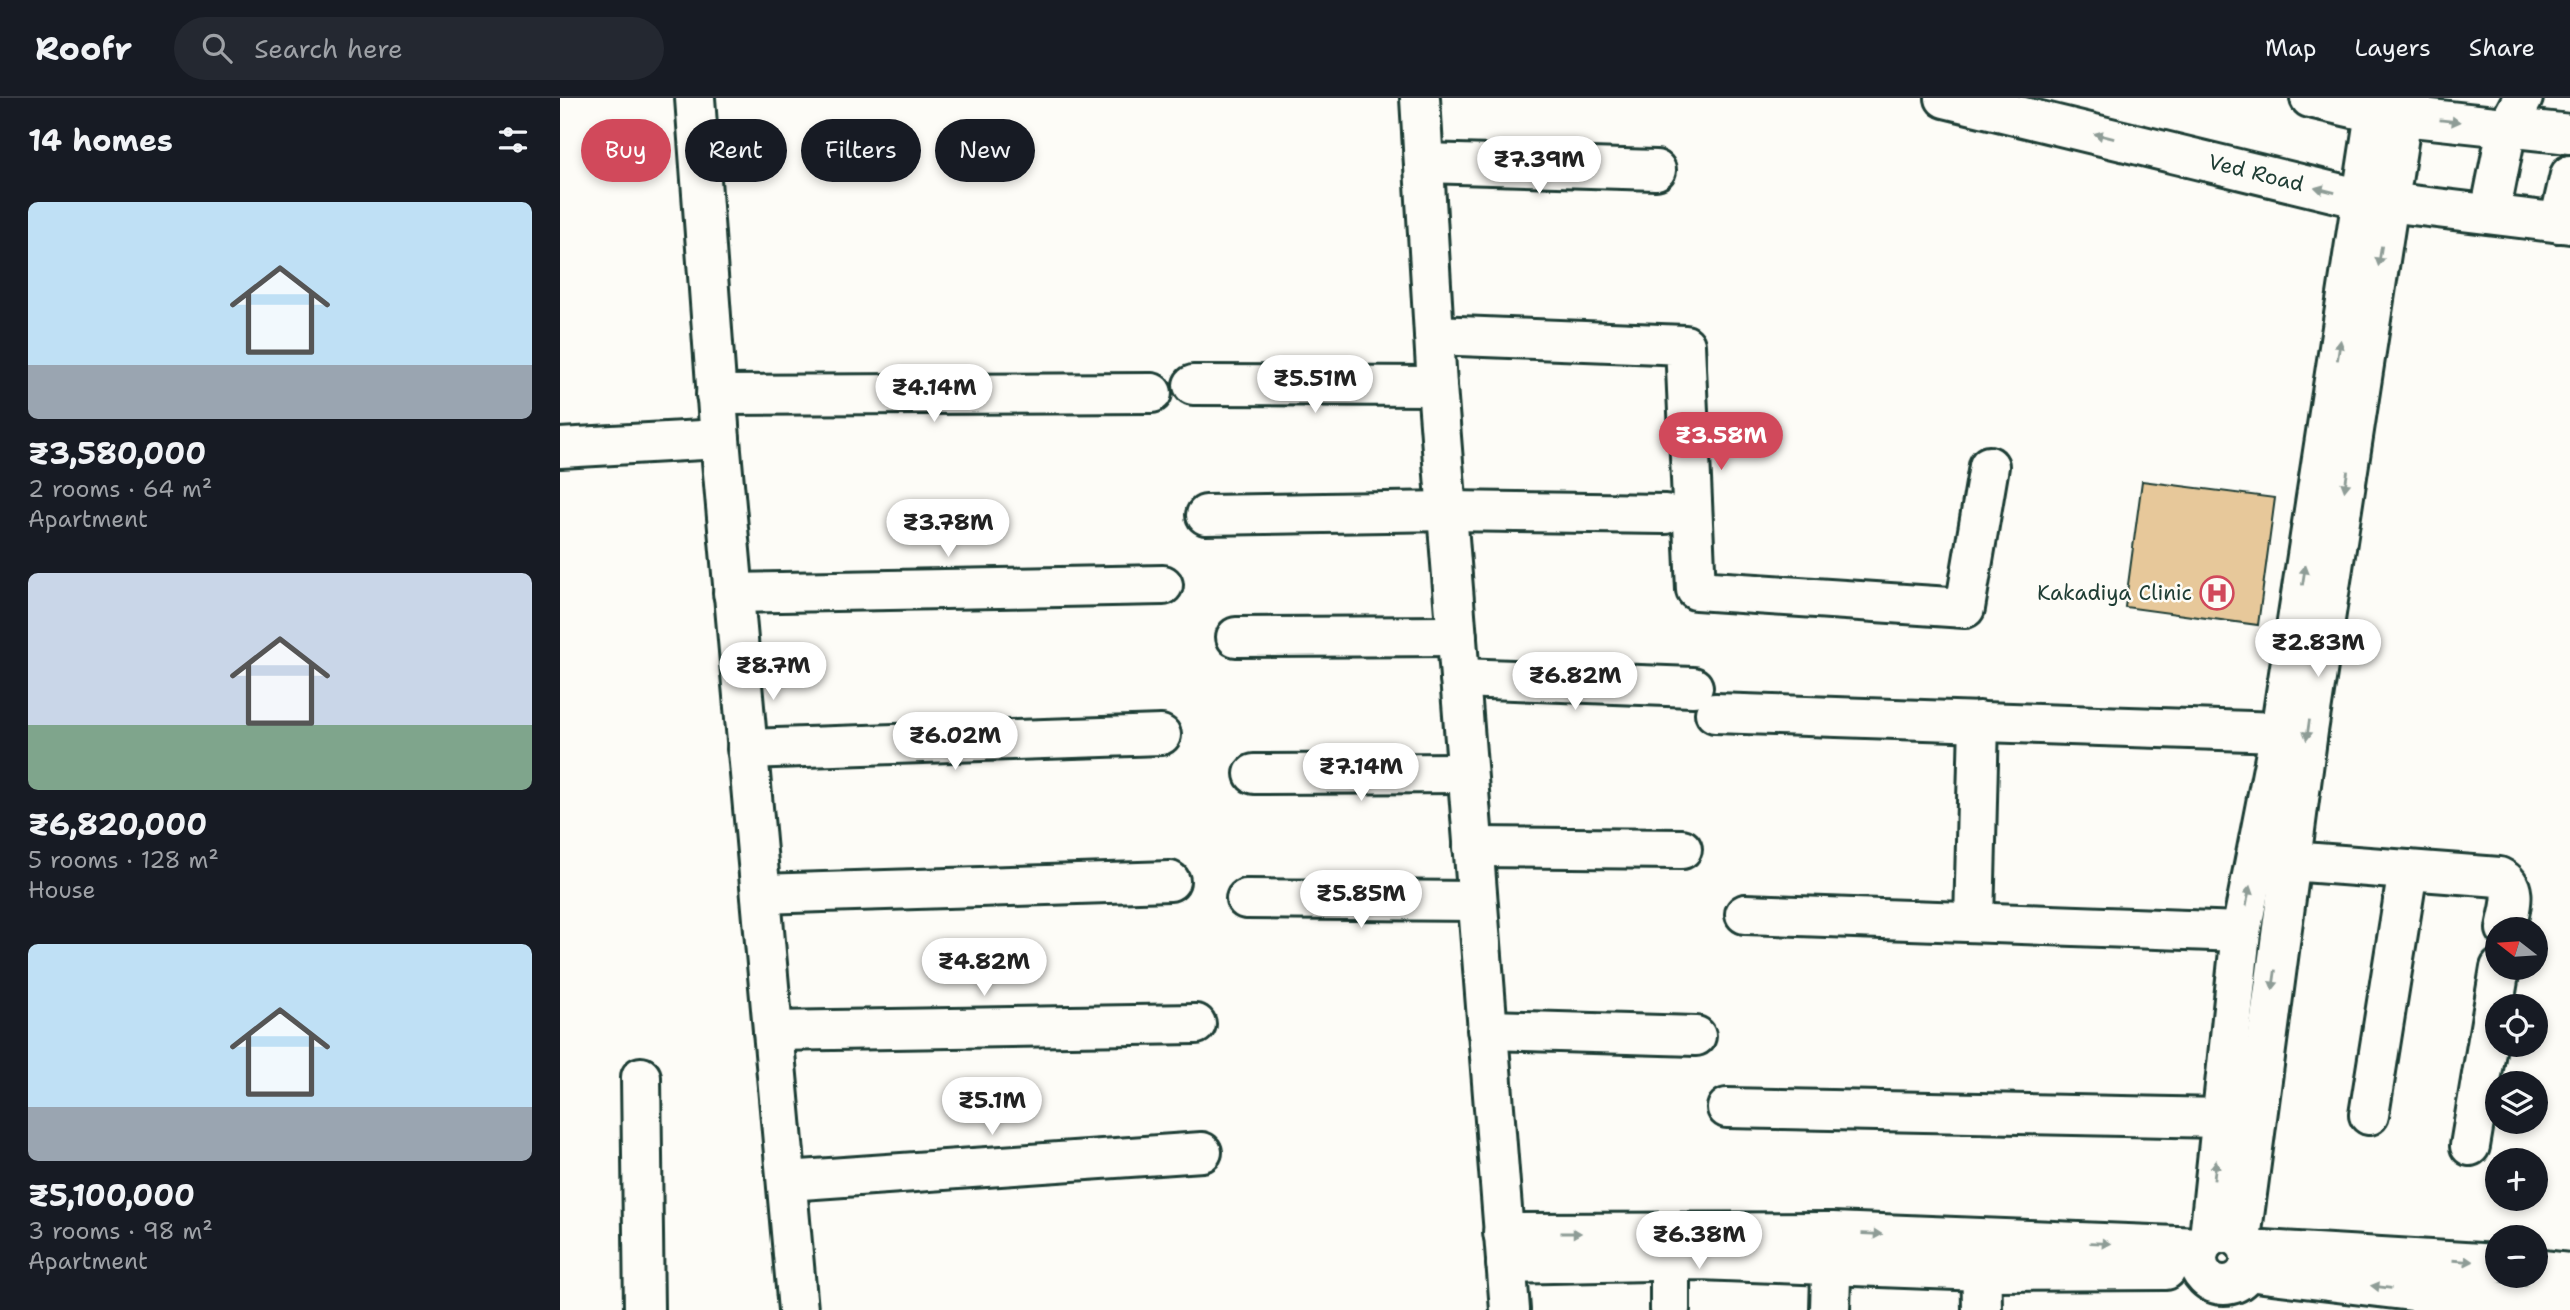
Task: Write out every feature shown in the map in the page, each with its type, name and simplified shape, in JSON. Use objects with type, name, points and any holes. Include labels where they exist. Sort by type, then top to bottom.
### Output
[{"type":"street","points":[[695,98],[716,395],[798,1310]]},
{"type":"street","points":[[1420,98],[1437,386],[1510,1310]]},
{"type":"street","name":"Ved Road","points":[[1945,98],[2375,201],[2565,223]]},
{"type":"street","points":[[2310,98],[2389,114],[2515,113],[2570,134]]},
{"type":"street","points":[[2490,214],[2515,113]]},
{"type":"street","points":[[2222,1270],[2221,1118],[2241,932],[2280,732],[2389,114]]},
{"type":"street","points":[[1424,163],[1656,170]]},
{"type":"street","points":[[2565,223],[2570,175]]},
{"type":"street","points":[[2222,1270],[2290,861],[2375,201]]},
{"type":"street","points":[[1434,335],[1685,345],[1696,590],[1965,608],[1989,466]]},
{"type":"street","points":[[1193,384],[1437,386]]},
{"type":"street","points":[[716,395],[1152,393]]},
{"type":"street","points":[[560,448],[720,439]]},
{"type":"street","points":[[1206,515],[1448,511],[1665,514]]},
{"type":"street","points":[[733,593],[1163,585]]},
{"type":"street","points":[[1236,637],[1457,636]]},
{"type":"street","points":[[1460,678],[1979,721],[2280,732]]},
{"type":"street","points":[[1974,922],[1979,721]]},
{"type":"street","points":[[747,749],[1161,735]]},
{"type":"street","points":[[1254,774],[1467,773]]},
{"type":"street","points":[[1473,847],[1682,849]]},
{"type":"street","points":[[2290,861],[2499,877],[2508,881],[2513,889],[2508,917]]},
{"type":"street","points":[[2369,1115],[2407,870]]},
{"type":"street","points":[[761,894],[1170,881]]},
{"type":"street","points":[[1246,899],[1477,901]]},
{"type":"street","points":[[1745,914],[2241,932]]},
{"type":"street","points":[[2470,1146],[2498,980]]},
{"type":"street","points":[[773,1031],[1196,1024]]},
{"type":"street","points":[[1487,1030],[1696,1036]]},
{"type":"street","points":[[641,1077],[644,1310]]},
{"type":"street","points":[[1727,1108],[2221,1118]]},
{"type":"street","points":[[787,1181],[1202,1152]]},
{"type":"street","points":[[1505,1249],[1670,1247],[1982,1254],[2222,1270],[2570,1310]]},
{"type":"street","points":[[1670,1247],[1670,1310]]},
{"type":"street","points":[[1830,1310],[1832,1249]]},
{"type":"street","points":[[1982,1254],[1982,1310]]},
{"type":"street","points":[[2222,1270],[2485,1264]]},
{"type":"street","points":[[2548,1270],[2570,1273]]},
{"type":"building","points":[[2142,481],[2275,498],[2258,625],[2125,607]]},
{"type":"place","name":"Kakadiya Clinic","points":[[2217,593]]}]
